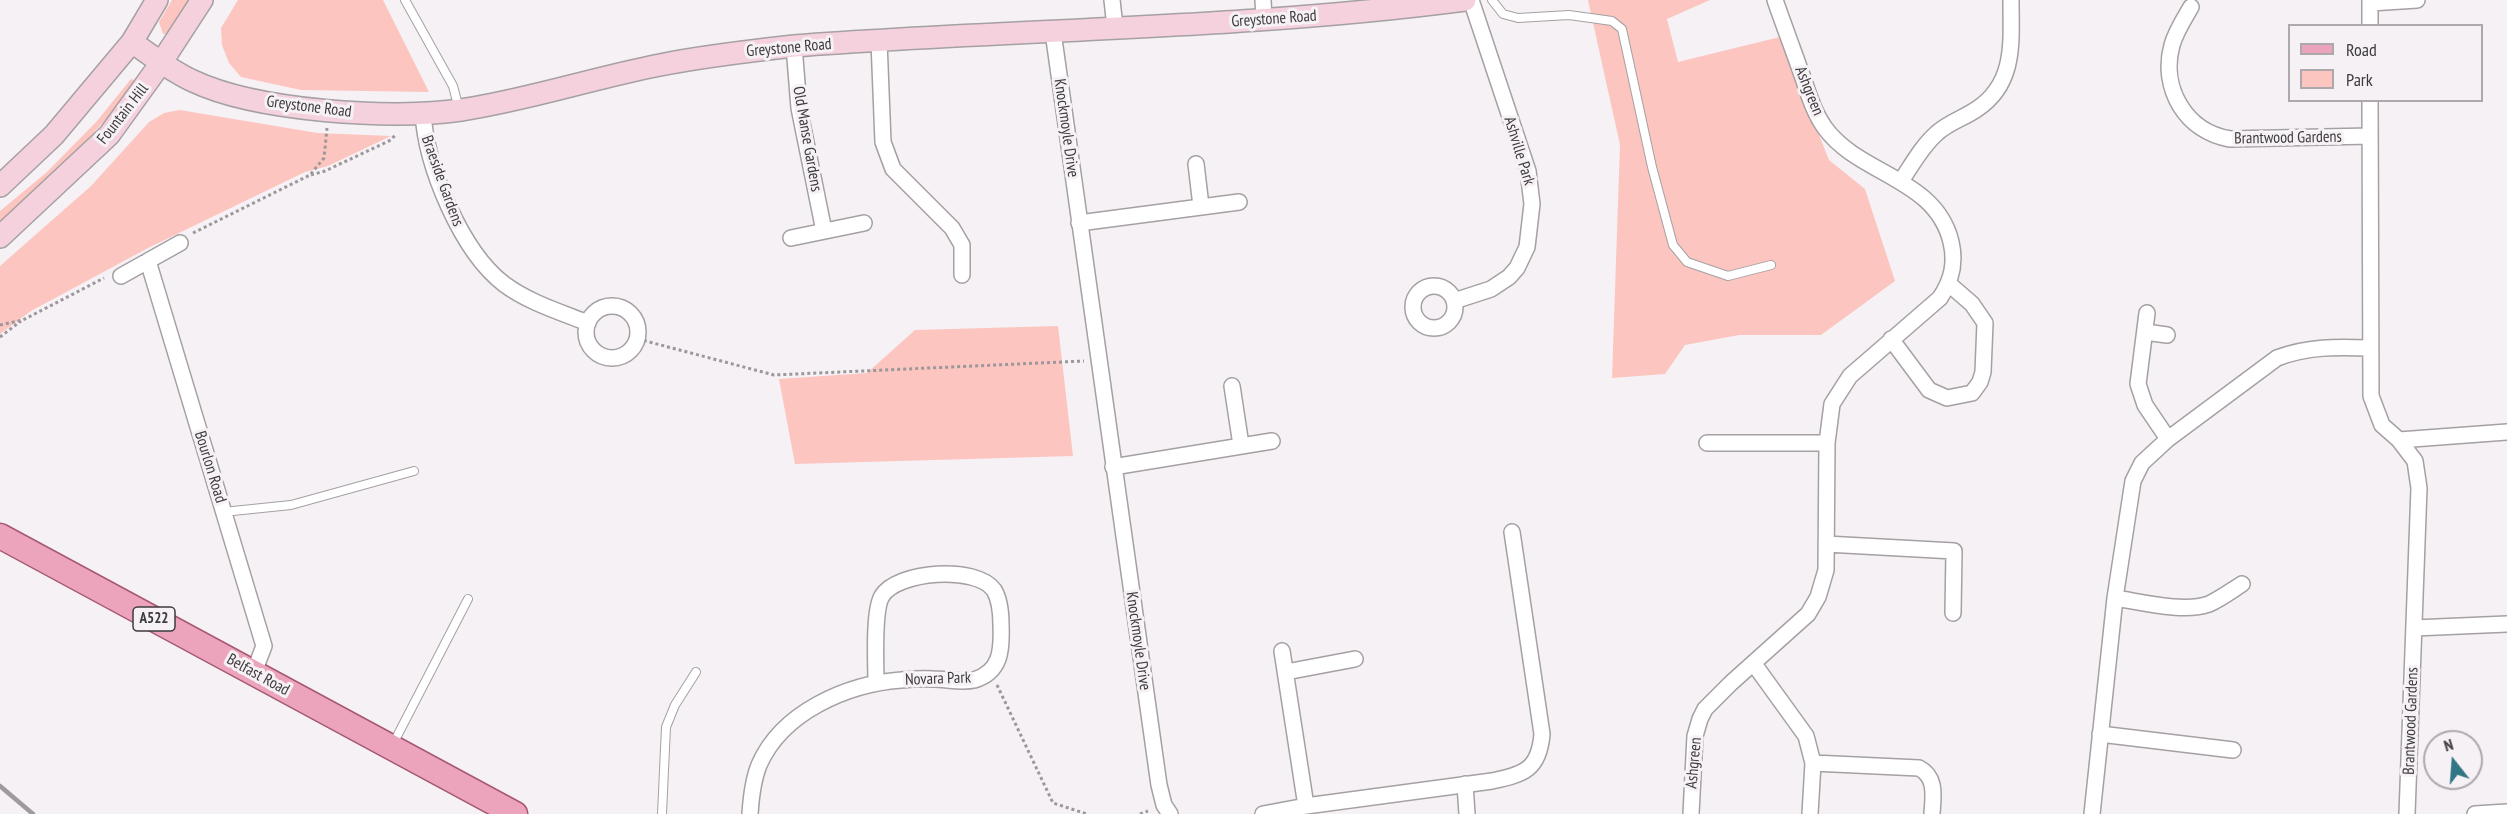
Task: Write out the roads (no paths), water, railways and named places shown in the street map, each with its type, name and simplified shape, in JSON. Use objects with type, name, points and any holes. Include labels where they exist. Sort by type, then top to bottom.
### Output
[{"type":"main road","points":[[0,186],[54,135],[132,42],[157,0]]},
{"type":"main road","name":"Fountain Hill","points":[[0,237],[109,135],[161,63],[202,0]]},
{"type":"main road","name":"Greystone Road","points":[[132,42],[161,63],[194,82],[244,99],[329,111],[419,113],[459,110],[658,65],[794,46],[1053,32],[1263,10],[1370,12],[1465,0]]},
{"type":"main road","name":"Belfast Road","points":[[0,536],[515,814]]},
{"type":"street","points":[[1112,0],[1115,27]]},
{"type":"street","name":"Ashville Park","points":[[1454,301],[1491,289],[1509,277],[1517,268],[1527,247],[1532,204],[1528,171],[1472,0]]},
{"type":"street","name":"Ashgreen","points":[[1691,814],[1695,736],[1700,719],[1712,702],[1808,614],[1822,584],[1826,570],[1827,443],[1832,404],[1840,389],[1863,362],[1931,308],[1949,284],[1953,271],[1953,254],[1944,224],[1935,209],[1901,181],[1848,149],[1824,127],[1814,107],[1775,0]]},
{"type":"street","points":[[1901,181],[1936,133],[1950,122],[1975,111],[1998,91],[2005,79],[2009,63],[2011,0]]},
{"type":"street","points":[[2370,24],[2370,2],[2416,0]]},
{"type":"street","name":"Brantwood Gardens","points":[[2191,7],[2173,44],[2170,70],[2176,97],[2185,113],[2199,128],[2217,137],[2230,139],[2370,136]]},
{"type":"street","name":"Knockmoyle Drive","points":[[1053,32],[1159,785],[1164,805],[1170,814]]},
{"type":"street","points":[[879,41],[883,142],[893,169],[951,228],[962,245],[962,275]]},
{"type":"street","name":"Old Manse Gardens","points":[[794,46],[799,108],[824,231]]},
{"type":"street","name":"Brantwood Gardens","points":[[2370,102],[2369,348],[2371,396],[2382,425],[2410,452],[2418,471],[2407,814]]},
{"type":"street","name":"Braeside Gardens","points":[[419,113],[444,193],[457,226],[479,259],[503,283],[516,292],[588,322]]},
{"type":"street","points":[[1196,164],[1201,206]]},
{"type":"street","points":[[1079,223],[1239,202]]},
{"type":"street","points":[[791,238],[864,223]]},
{"type":"street","points":[[121,276],[180,243]]},
{"type":"street","name":"Bourlon Road","points":[[148,261],[264,646],[254,672]]},
{"type":"street","points":[[1891,339],[1929,390],[1947,398],[1972,393],[1980,382],[1983,372],[1985,323],[1972,304],[1949,284]]},
{"type":"street","points":[[608,306],[625,309],[637,322],[638,339],[629,354],[612,359],[604,358],[590,347],[586,331],[588,322],[599,309],[608,306]]},
{"type":"street","points":[[2146,313],[2138,379],[2139,391],[2150,413],[2168,439]]},
{"type":"street","points":[[2145,332],[2167,335]]},
{"type":"street","points":[[2092,814],[2115,598],[2133,481],[2142,463],[2168,439],[2277,358],[2292,352],[2324,347],[2369,348]]},
{"type":"street","points":[[1232,386],[1242,445]]},
{"type":"street","points":[[2399,440],[2507,432]]},
{"type":"street","points":[[1113,467],[1272,441]]},
{"type":"street","points":[[1707,443],[1827,443]]},
{"type":"street","points":[[1263,814],[1518,775],[1530,768],[1537,760],[1540,748],[1540,721],[1512,532]]},
{"type":"street","points":[[1826,544],[1954,551],[1953,613]]},
{"type":"street","name":"Novara Park","points":[[750,814],[760,764],[774,742],[792,722],[818,704],[876,682],[932,679],[970,681],[991,672],[999,660],[1002,646],[1001,616],[995,592],[989,584],[976,578],[944,574],[914,578],[897,584],[881,598],[876,647],[876,682]]},
{"type":"street","points":[[2115,598],[2188,608],[2212,602],[2242,584]]},
{"type":"street","points":[[2414,628],[2507,624]]},
{"type":"street","points":[[1282,651],[1306,806]]},
{"type":"street","points":[[1286,672],[1355,659]]},
{"type":"street","points":[[1754,664],[1806,736],[1813,763],[1810,814]]},
{"type":"street","points":[[2100,734],[2234,750]]},
{"type":"street","points":[[1813,763],[1919,768],[1926,772],[1932,783],[1932,814]]},
{"type":"street","points":[[1465,784],[1467,814]]},
{"type":"street","points":[[2475,814],[2507,812]]},
{"type":"lane","points":[[405,0],[453,86],[459,110]]},
{"type":"lane","points":[[1492,0],[1503,14],[1518,18],[1569,15],[1612,21],[1622,29],[1652,167],[1673,245],[1687,262],[1728,276],[1771,265]]},
{"type":"lane","points":[[223,512],[291,505],[414,471]]},
{"type":"lane","points":[[392,748],[468,599]]},
{"type":"lane","points":[[662,814],[666,727],[675,705],[696,672]]},
{"type":"railway","points":[[0,786],[33,814]]}]
